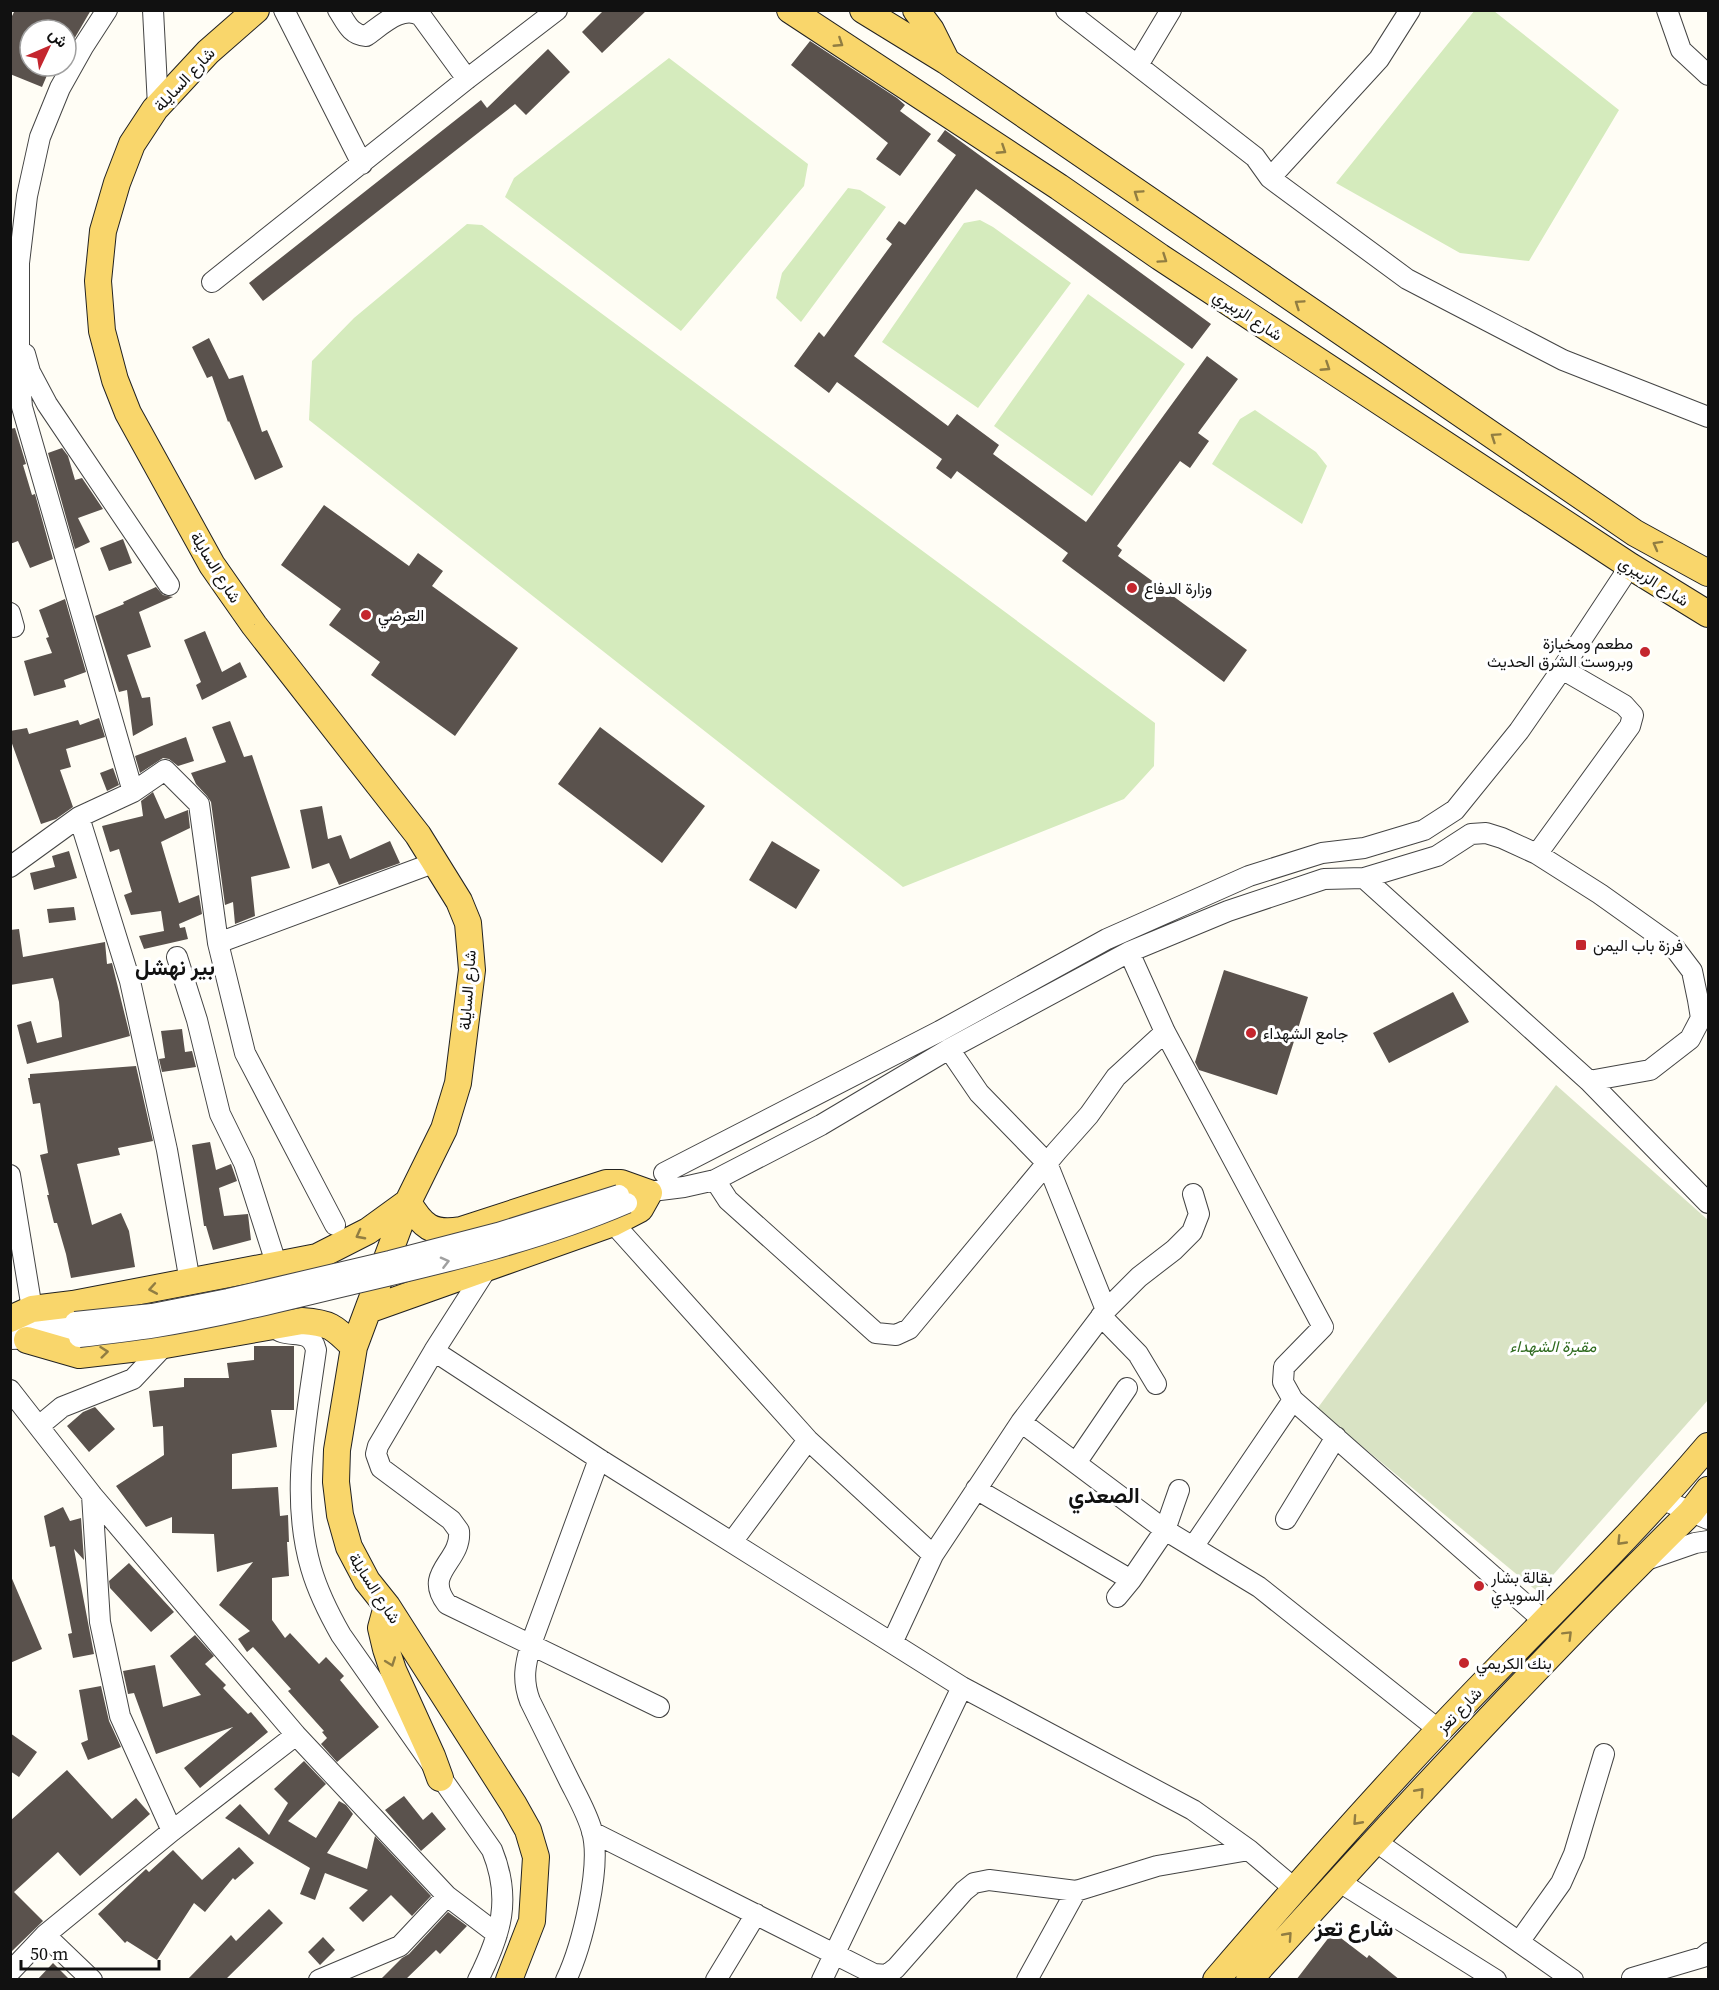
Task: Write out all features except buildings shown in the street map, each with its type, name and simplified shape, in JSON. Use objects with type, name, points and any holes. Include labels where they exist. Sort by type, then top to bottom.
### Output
[{"type":"main road","name":"شارع السايلة","points":[[256,10],[208,52],[158,106],[132,144],[117,183],[103,231],[98,281],[102,331],[115,380],[128,413],[224,583],[418,835],[459,902],[468,923],[472,970],[460,1073],[453,1105],[444,1129],[408,1202],[354,1347],[337,1450],[336,1482],[340,1515],[349,1547],[367,1581],[387,1606],[528,1830],[536,1857],[532,1921],[509,1980]]},
{"type":"main road","name":"شارع الزبيري","points":[[790,10],[1059,187],[1160,257],[1630,566],[1708,614]]},
{"type":"main road","name":"شارع الزبيري","points":[[863,10],[946,61],[1635,533],[1708,573]]},
{"type":"main road","points":[[916,10],[931,30],[946,61]]},
{"type":"main road","points":[[1059,187],[1087,194],[1096,191],[1101,177],[1098,166]]},
{"type":"main road","points":[[21,1314],[317,1257],[368,1231],[408,1202],[420,1222],[440,1231],[451,1232],[606,1183],[621,1183],[635,1197],[487,1268],[368,1310]]},
{"type":"main road","points":[[16,1336],[79,1355],[165,1345],[302,1321],[321,1322],[331,1326],[354,1347]]},
{"type":"main road","name":"شارع تعز","points":[[1216,1980],[1439,1730],[1679,1480],[1708,1446]]},
{"type":"main road","name":"شارع تعز","points":[[1249,1980],[1460,1748],[1641,1562],[1700,1516],[1708,1491]]},
{"type":"main road","points":[[387,1606],[381,1628],[386,1649],[440,1778]]},
{"type":"street","points":[[107,10],[83,46],[60,88],[40,137],[27,196],[19,263],[19,371],[22,407],[133,792]]},
{"type":"street","points":[[153,10],[158,106]]},
{"type":"street","points":[[284,10],[362,164]]},
{"type":"street","points":[[338,10],[351,31],[360,36],[366,36],[403,12],[421,16],[467,79]]},
{"type":"street","points":[[212,282],[556,10]]},
{"type":"street","points":[[1066,10],[1255,157],[1270,178],[1407,279],[1563,360],[1708,417]]},
{"type":"street","points":[[1138,65],[1171,10]]},
{"type":"street","points":[[1270,178],[1378,58],[1410,10]]},
{"type":"street","points":[[1667,10],[1681,50],[1708,75]]},
{"type":"street","points":[[20,337],[30,372],[47,404],[169,585]]},
{"type":"street","points":[[16,1336],[77,1330],[156,1327],[231,1312],[391,1276],[502,1247],[607,1212],[1118,934],[1249,876],[1322,853],[1364,848],[1424,830],[1455,810],[1519,731],[1630,566]]},
{"type":"street","points":[[1537,854],[1630,726],[1633,716],[1624,705],[1562,669]]},
{"type":"street","points":[[10,867],[79,818],[133,792],[165,770],[199,804],[218,943],[245,1053],[335,1225]]},
{"type":"street","points":[[79,818],[130,981],[167,1150],[190,1282]]},
{"type":"street","points":[[635,1197],[715,1180],[821,1125],[949,1049],[1130,952],[1228,911],[1324,879],[1364,878],[1437,855],[1471,834],[1486,833],[1537,854],[1600,894],[1673,946],[1692,971],[1701,1018],[1690,1039],[1650,1070],[1589,1081]]},
{"type":"street","points":[[218,943],[436,862]]},
{"type":"street","points":[[1364,878],[1589,1081],[1708,1203]]},
{"type":"street","points":[[1130,952],[1166,1032],[1323,1327],[1284,1367],[1283,1382],[1293,1400],[1544,1621]]},
{"type":"street","points":[[177,957],[197,1020],[220,1114],[244,1163],[277,1266]]},
{"type":"street","points":[[715,1180],[728,1200],[876,1333],[896,1335],[909,1329],[1089,1115],[1116,1077],[1166,1032]]},
{"type":"street","points":[[949,1049],[979,1093],[1047,1163],[1104,1313],[1138,1354],[1156,1384]]},
{"type":"street","points":[[10,1175],[21,1314]]},
{"type":"street","points":[[892,1643],[933,1555],[1021,1422],[1104,1313],[1139,1277],[1174,1250],[1192,1232],[1199,1214],[1193,1194]]},
{"type":"street","points":[[635,1197],[808,1440],[933,1555]]},
{"type":"street","points":[[487,1268],[434,1351],[378,1446],[378,1461],[381,1468],[450,1520],[459,1532],[458,1546],[438,1579],[438,1588],[447,1604],[659,1707]]},
{"type":"street","points":[[274,1326],[279,1331],[307,1337],[312,1340],[316,1350],[301,1461],[300,1498],[303,1534],[311,1569],[324,1603],[341,1635],[492,1850],[500,1870],[504,1892],[503,1913],[478,1980]]},
{"type":"street","points":[[39,1426],[62,1407],[133,1379],[165,1345]]},
{"type":"street","points":[[434,1351],[599,1459],[962,1687],[1193,1810],[1249,1850],[1295,1889]]},
{"type":"street","points":[[1076,1463],[1127,1388]]},
{"type":"street","points":[[10,1390],[92,1495],[296,1735],[447,1896],[497,1934]]},
{"type":"street","points":[[1193,1547],[1293,1400]]},
{"type":"street","points":[[1021,1422],[1164,1530],[1259,1587],[1439,1730]]},
{"type":"street","points":[[1286,1519],[1336,1437]]},
{"type":"street","points":[[732,1542],[808,1440]]},
{"type":"street","points":[[566,1980],[582,1933],[591,1892],[595,1853],[592,1832],[525,1689],[525,1663],[599,1459]]},
{"type":"street","points":[[1679,1480],[1708,1491]]},
{"type":"street","points":[[976,1489],[1131,1580]]},
{"type":"street","points":[[1117,1597],[1164,1530],[1179,1490]]},
{"type":"street","points":[[92,1495],[100,1622],[120,1716],[172,1831]]},
{"type":"street","points":[[1661,1499],[1700,1516]]},
{"type":"street","points":[[1641,1562],[1695,1543],[1708,1542]]},
{"type":"street","points":[[822,1980],[962,1687]]},
{"type":"street","points":[[10,1972],[45,1935],[172,1831],[296,1735]]},
{"type":"street","points":[[1519,1942],[1561,1883],[1574,1854],[1604,1754]]},
{"type":"street","points":[[592,1832],[874,1974],[887,1976],[964,1891],[974,1883],[989,1880],[1076,1891],[1157,1866],[1249,1850]]},
{"type":"street","points":[[1375,1840],[1573,1980]]},
{"type":"street","points":[[1338,1881],[1496,1980]]},
{"type":"street","points":[[1027,1980],[1076,1891]]},
{"type":"street","points":[[319,1980],[400,1946],[447,1896]]},
{"type":"street","points":[[716,1980],[756,1914]]},
{"type":"street","points":[[45,1935],[92,1980]]},
{"type":"street","points":[[1632,1978],[1703,1957],[1708,1953]]},
{"type":"green space","points":[[1475,10],[1494,11],[1619,110],[1529,261],[1460,253],[1336,183]]},
{"type":"green space","points":[[669,58],[808,164],[804,186],[681,331],[505,197],[514,178]]},
{"type":"green space","points":[[848,188],[860,190],[886,207],[801,322],[776,298],[782,273]]},
{"type":"green space","points":[[980,220],[1071,283],[978,408],[882,342],[964,223]]},
{"type":"green space","points":[[467,224],[482,225],[1155,723],[1154,766],[1124,799],[903,887],[309,420],[312,361],[354,318]]},
{"type":"green space","points":[[1088,294],[1185,364],[1092,496],[994,426]]},
{"type":"green space","points":[[1255,410],[1316,452],[1327,466],[1302,524],[1212,464],[1240,419]]},
{"type":"green space","name":"مقبرة الشهداء","points":[[1556,1085],[1708,1220],[1708,1400],[1538,1592],[1317,1409]]},
{"type":"place","name":"وزارة الدفاع","points":[[1132,588]]},
{"type":"place","name":"العرضي","points":[[366,615]]},
{"type":"place","name":"مطعم ومخبازة وبروست الشرق الحديث","points":[[1645,652]]},
{"type":"place","name":"فرزة باب اليمن","points":[[1581,945]]},
{"type":"place","name":"جامع الشهداء","points":[[1251,1033]]},
{"type":"place","name":"بقالة بشار السويدي","points":[[1479,1586]]},
{"type":"place","name":"بنك الكريمي","points":[[1464,1663]]},
{"type":"district","name":"بير نهشل","points":[[175,967]]},
{"type":"district","name":"الصعدي","points":[[1104,1495]]},
{"type":"district","name":"شارع تعز","points":[[1354,1928]]}]
